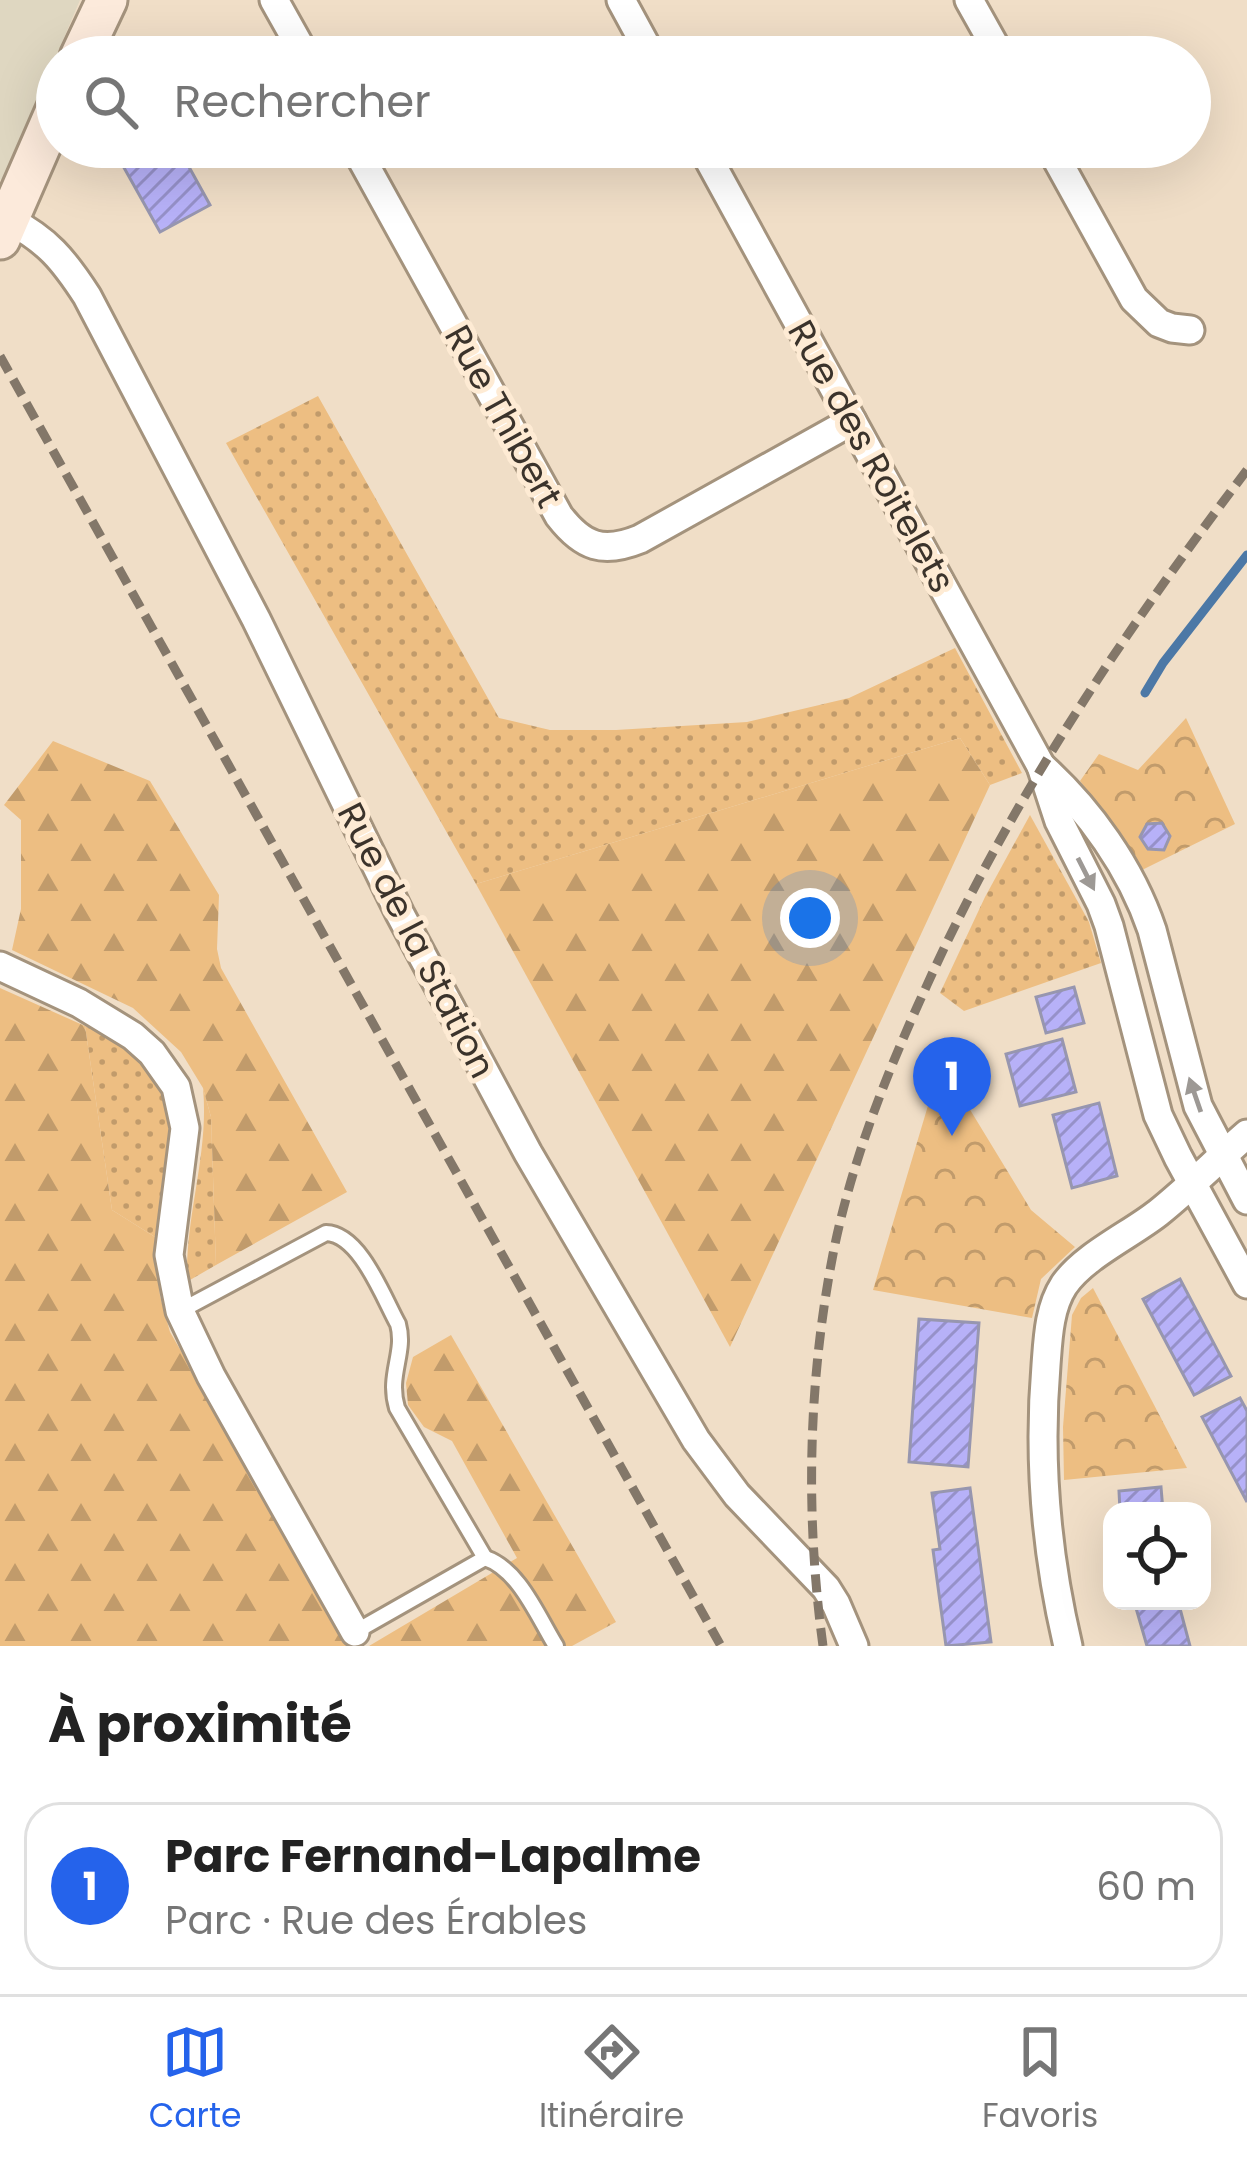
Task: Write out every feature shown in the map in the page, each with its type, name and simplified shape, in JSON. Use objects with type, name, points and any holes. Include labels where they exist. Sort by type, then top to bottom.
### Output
[{"type":"street","points":[[90,36],[107,0]]},
{"type":"street","points":[[274,0],[294,36]]},
{"type":"street","points":[[621,0],[641,36]]},
{"type":"street","points":[[969,0],[989,36]]},
{"type":"street","points":[[4,230],[36,156]]},
{"type":"street","name":"Rue Thibert","points":[[367,168],[559,516],[584,541],[613,548],[640,539],[852,421]]},
{"type":"street","name":"Rue des Roitelets","points":[[713,168],[1041,766],[1059,821],[1101,904],[1158,1115],[1247,1284]]},
{"type":"street","points":[[1062,168],[1134,299],[1159,323],[1190,330]]},
{"type":"street","name":"Rue de la Station","points":[[4,230],[49,245],[87,296],[256,619],[411,934],[528,1153],[696,1440],[755,1516],[826,1588],[854,1646]]},
{"type":"street","name":"Rue des Roitelets","points":[[1041,766],[1088,814],[1141,902],[1193,1090],[1247,1200]]},
{"type":"street","points":[[0,966],[79,1003],[133,1036],[176,1087],[185,1128],[169,1255],[180,1311],[211,1376],[355,1632]]},
{"type":"street","points":[[1068,1646],[1044,1493],[1045,1377],[1052,1316],[1060,1292],[1071,1276],[1157,1213],[1247,1134]]},
{"type":"lane","points":[[180,1311],[312,1238],[336,1233],[349,1240],[398,1324],[401,1335],[392,1391],[397,1408],[485,1558],[499,1563],[514,1579],[556,1646]]},
{"type":"lane","points":[[355,1632],[485,1558]]},
{"type":"shaded area","points":[[0,0],[80,0],[65,36],[36,36],[36,104],[3,182]]},
{"type":"green space","points":[[318,396],[499,718],[550,730],[747,722],[849,698],[955,648],[1022,773],[990,785],[960,738],[476,884],[226,443]]},
{"type":"green space","points":[[1186,718],[1235,824],[1142,870],[1080,781],[1099,754],[1138,770]]},
{"type":"green space","points":[[960,738],[990,785],[730,1347],[476,884]]},
{"type":"green space","points":[[53,741],[150,781],[219,895],[221,968],[347,1192],[216,1265],[211,1117],[203,1088],[181,1052],[133,1008],[12,950],[21,909],[21,820],[4,805]]},
{"type":"green space","points":[[1030,815],[1089,922],[1101,963],[964,1011],[940,993]]},
{"type":"green space","points":[[0,988],[85,1026],[112,1210],[155,1237],[160,1296],[170,1332],[351,1646],[0,1646]]},
{"type":"green space","points":[[85,1026],[136,1058],[159,1086],[166,1103],[171,1145],[155,1237],[112,1210]]},
{"type":"green space","points":[[941,1062],[1031,1210],[1075,1247],[1041,1279],[1032,1318],[873,1290]]},
{"type":"green space","points":[[203,1088],[211,1117],[216,1265],[190,1280],[188,1250],[203,1135]]},
{"type":"green space","points":[[1093,1288],[1187,1468],[1064,1480],[1072,1315]]},
{"type":"green space","points":[[451,1335],[616,1622],[572,1646],[369,1646],[517,1558],[452,1441],[424,1427],[408,1405],[406,1383],[413,1357]]},
{"type":"building","points":[[124,168],[190,168],[210,205],[160,232]]},
{"type":"building","points":[[1162,823],[1170,836],[1164,850],[1148,849],[1140,837],[1147,824]]},
{"type":"building","points":[[1074,987],[1084,1023],[1046,1033],[1036,997]]},
{"type":"building","points":[[1062,1039],[1076,1092],[1020,1106],[1006,1054]]},
{"type":"building","points":[[1099,1103],[1117,1176],[1072,1188],[1053,1115]]},
{"type":"building","points":[[1180,1279],[1231,1376],[1194,1395],[1143,1299]]},
{"type":"building","points":[[919,1319],[979,1323],[968,1467],[909,1462]]},
{"type":"building","points":[[1240,1398],[1247,1411],[1247,1502],[1202,1417]]},
{"type":"building","points":[[1161,1487],[1162,1502],[1120,1502],[1119,1491]]},
{"type":"building","points":[[970,1488],[991,1642],[946,1646],[933,1550],[940,1549],[932,1493]]},
{"type":"building","points":[[1137,1610],[1180,1610],[1190,1646],[1147,1646]]},
{"type":"waterway","points":[[1145,693],[1247,555]]},
{"type":"railway","points":[[0,356],[721,1646]]},
{"type":"railway","points":[[823,1646],[813,1547],[814,1397],[834,1249],[873,1114],[960,916],[1033,783],[1114,655],[1247,470]]},
{"type":"place","name":"Parc Fernand-Lapalme","points":[[952,1136]]}]
